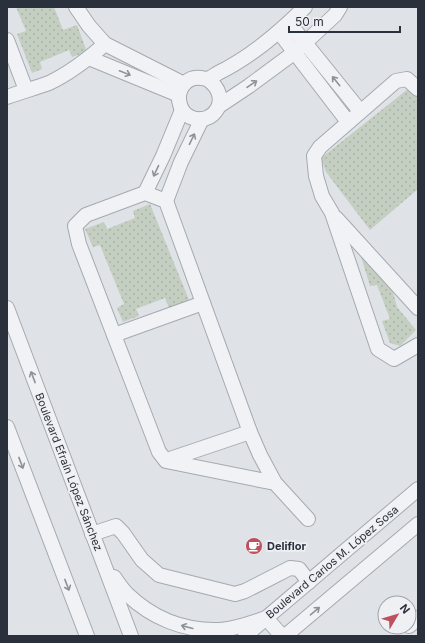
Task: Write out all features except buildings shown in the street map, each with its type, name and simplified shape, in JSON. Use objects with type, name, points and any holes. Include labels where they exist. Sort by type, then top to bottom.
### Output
[{"type":"street","points":[[76,7],[105,44],[151,67],[182,89]]},
{"type":"street","points":[[207,79],[231,67],[251,54],[284,28],[305,7]]},
{"type":"street","points":[[219,106],[219,90],[214,83],[207,79],[199,77],[191,79],[182,89],[179,102],[182,110],[191,117],[202,119],[209,117],[219,106],[249,86],[306,43],[335,15],[340,7]]},
{"type":"street","points":[[284,28],[306,43],[360,111]]},
{"type":"street","points":[[284,28],[295,52],[348,122]]},
{"type":"street","points":[[7,40],[26,90]]},
{"type":"street","points":[[7,97],[48,83],[70,72],[105,44]]},
{"type":"street","points":[[89,58],[145,81],[182,89]]},
{"type":"street","points":[[145,81],[151,67]]},
{"type":"street","points":[[418,89],[406,79],[396,81],[320,147],[314,156],[316,176],[322,196],[332,213],[418,308]]},
{"type":"street","points":[[145,193],[163,156],[182,110]]},
{"type":"street","points":[[202,119],[181,162],[166,201],[250,432],[260,455],[275,483],[308,519]]},
{"type":"street","points":[[163,156],[181,162]]},
{"type":"street","points":[[166,201],[145,193],[86,215],[75,226],[79,244],[159,452],[166,461],[275,483]]},
{"type":"street","points":[[332,213],[378,349],[394,359],[418,345]]},
{"type":"street","points":[[114,335],[203,303]]},
{"type":"street","name":"Boulevard Efraín López Sánchez","points":[[7,308],[131,636]]},
{"type":"street","points":[[7,427],[86,636]]},
{"type":"street","points":[[166,461],[250,432]]},
{"type":"street","name":"Boulevard Carlos M. López Sosa","points":[[245,636],[418,489]]},
{"type":"street","points":[[285,636],[418,524]]},
{"type":"street","points":[[92,534],[116,526],[123,533],[142,560],[159,575],[234,594],[245,591],[290,568],[299,569],[309,582]]},
{"type":"street","points":[[102,560],[126,593],[146,610],[168,622],[193,629],[219,630],[245,625],[266,618],[282,636]]},
{"type":"green space","points":[[16,7],[54,7],[63,30],[77,25],[87,52],[72,57],[69,50],[40,62],[42,69],[32,73],[17,34],[26,31]]},
{"type":"green space","points":[[408,89],[418,96],[418,189],[370,230],[326,172],[321,158]]},
{"type":"green space","points":[[150,204],[189,300],[169,308],[165,298],[136,309],[139,316],[123,322],[117,308],[124,304],[100,245],[93,247],[85,229],[104,222],[107,229],[135,218],[133,211]]},
{"type":"green space","points":[[359,250],[392,289],[397,307],[416,330],[400,346],[390,343],[382,321],[390,319],[377,285],[370,286]]},
{"type":"place","name":"Deliflor","points":[[254,546]]}]
